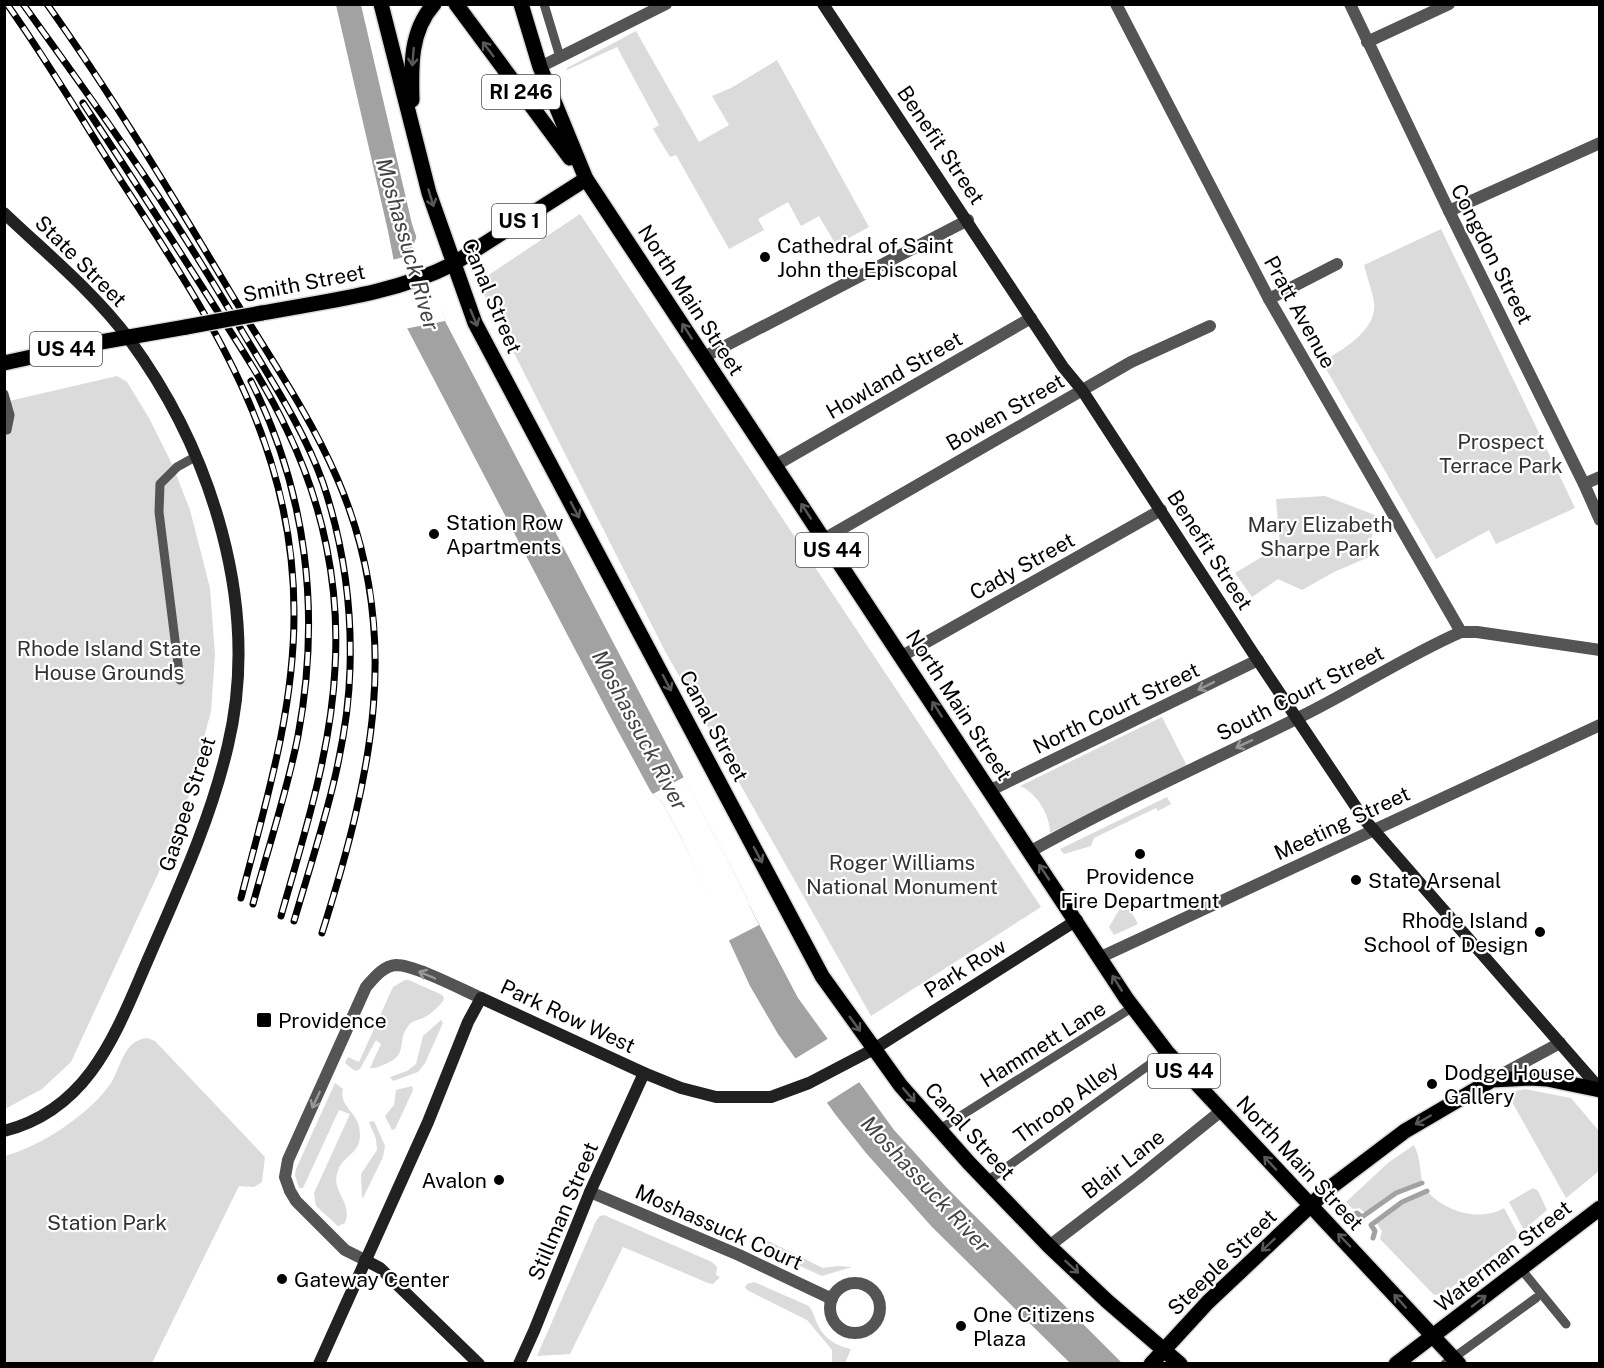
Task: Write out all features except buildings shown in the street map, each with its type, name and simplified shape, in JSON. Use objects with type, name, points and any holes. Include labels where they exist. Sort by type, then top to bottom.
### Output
[{"type":"main road","name":"Canal Street","points":[[381,4],[429,193],[475,323],[822,976],[901,1086],[986,1182],[1115,1308],[1180,1364]]},
{"type":"main road","points":[[417,142],[412,100],[413,52],[419,27],[434,4]]},
{"type":"main road","name":"RI 246","points":[[456,4],[586,179]]},
{"type":"main road","name":"North Main Street","points":[[521,4],[540,67],[586,179],[1133,1006],[1167,1052],[1433,1337],[1452,1361]]},
{"type":"main road","name":"Smith Street","points":[[4,363],[95,343],[394,287],[453,264],[586,179]]},
{"type":"main road","points":[[1492,1080],[1529,1078],[1599,1089]]},
{"type":"main road","name":"Steeple Street","points":[[1151,1364],[1227,1284],[1327,1190],[1405,1131],[1492,1080]]},
{"type":"main road","name":"Waterman Street","points":[[1396,1364],[1599,1208]]},
{"type":"street","points":[[540,67],[666,4]]},
{"type":"street","name":"Benefit Street","points":[[823,4],[1373,830],[1599,1089]]},
{"type":"street","name":"Pratt Avenue","points":[[1116,4],[1269,299],[1461,632]]},
{"type":"street","name":"Congdon Street","points":[[1350,4],[1584,484],[1599,520]]},
{"type":"street","points":[[1367,42],[1449,4]]},
{"type":"street","points":[[1449,211],[1599,143]]},
{"type":"street","name":"State Street","points":[[4,213],[103,308],[128,338]]},
{"type":"street","points":[[704,357],[968,220]]},
{"type":"street","points":[[1269,299],[1337,264]]},
{"type":"street","name":"Howland Street","points":[[776,465],[1031,318]]},
{"type":"street","name":"Bowen Street","points":[[824,539],[1131,362],[1210,326]]},
{"type":"street","name":"Gaspee Street","points":[[4,1131],[24,1126],[56,1107],[75,1091],[101,1059],[178,891],[216,792],[229,743],[237,691],[238,637],[234,594],[225,541],[212,497],[195,457],[160,385],[128,338]]},
{"type":"street","points":[[1584,484],[1599,477]]},
{"type":"street","name":"Cady Street","points":[[902,656],[1161,510]]},
{"type":"street","points":[[1461,632],[1477,632],[1599,650]]},
{"type":"street","name":"South Court Street","points":[[1031,851],[1154,787],[1297,719],[1461,632]]},
{"type":"street","name":"North Court Street","points":[[991,790],[1258,660]]},
{"type":"street","name":"Meeting Street","points":[[1101,957],[1599,725]]},
{"type":"street","name":"Park Row","points":[[874,1049],[1077,920]]},
{"type":"street","points":[[479,1364],[380,1268],[345,1250],[296,1201],[285,1177],[288,1160],[366,987],[379,972],[394,965],[408,967],[481,998]]},
{"type":"street","name":"Park Row West","points":[[319,1364],[428,1122],[468,1022],[481,998],[644,1073],[681,1088],[716,1097],[771,1097],[809,1083],[874,1049]]},
{"type":"street","points":[[1492,1080],[1560,1043]]},
{"type":"street","name":"Stillman Street","points":[[519,1364],[590,1192],[644,1073]]},
{"type":"street","name":"Blair Lane","points":[[1049,1246],[1221,1111]]},
{"type":"street","name":"Moshassuck Court","points":[[590,1192],[739,1255],[832,1299]]},
{"type":"street","points":[[849,1284],[860,1284],[870,1289],[876,1295],[880,1305],[876,1322],[862,1332],[843,1330],[835,1323],[831,1315],[832,1299],[838,1290],[849,1284]]},
{"type":"lane","points":[[544,4],[560,57]]},
{"type":"lane","points":[[4,394],[10,415],[7,430],[4,427]]},
{"type":"lane","points":[[180,680],[159,513],[160,483],[177,467],[195,457]]},
{"type":"lane","name":"Hammett Lane","points":[[940,1129],[1133,1006]]},
{"type":"lane","name":"Throop Alley","points":[[986,1182],[1167,1052]]},
{"type":"lane","points":[[1521,1269],[1566,1324]]},
{"type":"lane","points":[[1452,1361],[1536,1298]]},
{"type":"green space","points":[[636,31],[699,142],[729,125],[712,96],[731,88],[777,60],[869,227],[836,245],[819,216],[801,226],[788,202],[758,219],[764,230],[729,249],[676,155],[670,157],[653,129],[659,125],[617,47],[567,70]]},
{"type":"green space","name":"Roger Williams National Monument","points":[[580,214],[1041,907],[871,1016],[665,651],[478,282]]},
{"type":"green space","name":"Prospect Terrace Park","points":[[1441,229],[1575,508],[1496,544],[1489,530],[1436,559],[1322,362],[1357,338],[1370,322],[1374,312],[1374,302],[1364,265]]},
{"type":"green space","name":"Rhode Island State House Grounds","points":[[117,376],[127,382],[149,418],[172,464],[190,510],[210,588],[215,655],[211,711],[182,822],[71,1062],[42,1089],[5,1109],[5,402]]},
{"type":"green space","name":"Mary Elizabeth Sharpe Park","points":[[1325,496],[1375,515],[1369,557],[1334,572],[1302,590],[1278,579],[1252,597],[1235,573],[1280,546],[1276,499]]},
{"type":"green space","points":[[1162,717],[1187,766],[1050,833],[1048,819],[1041,805],[1032,794],[1020,786]]},
{"type":"green space","points":[[1167,797],[1171,804],[1158,811],[1156,808],[1094,838],[1091,846],[1064,854],[1060,849]]},
{"type":"green space","points":[[1125,900],[1138,924],[1114,935],[1109,927]]},
{"type":"green space","points":[[405,980],[442,995],[443,1001],[428,1015],[409,1025],[403,1037],[400,1052],[392,1061],[377,1068],[370,1068],[381,1044],[376,1040],[360,1069],[355,1071],[345,1063],[348,1057],[359,1062],[393,987]]},
{"type":"green space","points":[[441,1020],[443,1023],[425,1063],[418,1072],[393,1081],[390,1077],[407,1071],[416,1064],[423,1036]]},
{"type":"green space","name":"Station Park","points":[[147,1038],[155,1041],[265,1157],[262,1182],[254,1187],[239,1186],[152,1363],[5,1363],[5,1156],[40,1141],[83,1113],[111,1083],[128,1049],[139,1040]]},
{"type":"green space","points":[[335,1083],[343,1089],[343,1099],[357,1121],[360,1136],[356,1149],[343,1161],[337,1174],[337,1186],[345,1203],[347,1216],[345,1223],[338,1226],[316,1206],[314,1193],[350,1114],[339,1110],[303,1188],[299,1188],[295,1175]]},
{"type":"green space","points":[[412,1086],[413,1090],[395,1129],[392,1130],[385,1116],[394,1105],[396,1090]]},
{"type":"green space","points":[[1525,1089],[1571,1098],[1599,1131],[1599,1171],[1566,1198],[1507,1093]]},
{"type":"green space","points":[[374,1121],[385,1146],[383,1157],[363,1198],[361,1174],[377,1150],[376,1139],[369,1122]]},
{"type":"green space","points":[[1414,1145],[1419,1159],[1422,1183],[1396,1193],[1367,1214],[1359,1208],[1353,1209],[1346,1202],[1389,1162]]},
{"type":"green space","points":[[1533,1188],[1538,1191],[1547,1210],[1524,1230],[1509,1202]]},
{"type":"green space","points":[[1427,1191],[1443,1204],[1463,1213],[1484,1214],[1504,1208],[1519,1236],[1443,1294],[1434,1295],[1380,1239],[1382,1231],[1376,1222],[1402,1202]]},
{"type":"green space","points":[[604,1215],[712,1262],[717,1267],[716,1275],[720,1277],[713,1284],[708,1283],[623,1247],[570,1354],[537,1356],[596,1221]]},
{"type":"green space","points":[[766,1240],[823,1268],[852,1267],[822,1276],[767,1251],[764,1245]]},
{"type":"green space","points":[[754,1282],[809,1306],[826,1337],[840,1346],[851,1349],[845,1363],[832,1363],[832,1350],[807,1320],[747,1290],[745,1287],[747,1284]]},
{"type":"water","name":"Moshassuck River","points":[[336,5],[361,5],[412,224],[445,321],[798,998],[894,1130],[946,1187],[1122,1363],[1070,1363],[932,1227],[866,1153],[835,1114],[778,1034],[750,986],[682,839],[662,802],[651,792],[612,720],[407,328],[388,231]]},
{"type":"pier","points":[[418,233],[445,321],[404,329],[392,260],[404,257],[411,251]]},
{"type":"pier","points":[[684,777],[759,925],[728,941],[682,839],[662,802],[653,794]]},
{"type":"pier","points":[[829,1038],[861,1081],[825,1104],[793,1060]]},
{"type":"waterway","points":[[1353,1215],[1357,1213],[1362,1217],[1396,1193],[1422,1183]]},
{"type":"waterway","points":[[1373,1238],[1375,1231],[1371,1225],[1402,1202],[1427,1191]]},
{"type":"railway","points":[[7,4],[150,225],[213,329],[240,381],[262,435],[279,492],[290,552],[294,615],[293,651],[284,723],[241,898]]},
{"type":"railway","points":[[23,4],[142,172],[219,293],[296,422],[315,462],[330,506],[341,551],[348,598],[350,644],[348,700],[338,765],[294,921]]},
{"type":"railway","points":[[47,4],[96,75],[301,407],[337,478],[358,536],[370,593],[375,650],[373,706],[366,762],[355,818],[322,933]]},
{"type":"railway","points":[[83,103],[268,394],[300,458],[319,516],[332,576],[336,637],[335,668],[322,762],[281,916]]},
{"type":"railway","points":[[251,381],[270,423],[297,510],[308,599],[305,690],[298,736],[283,799],[253,904]]},
{"type":"place","name":"Cathedral of Saint John the Episcopal","points":[[765,257]]},
{"type":"place","name":"Station Row Apartments","points":[[434,534]]},
{"type":"place","name":"Providence Fire Department","points":[[1140,854]]},
{"type":"place","name":"State Arsenal","points":[[1356,880]]},
{"type":"place","name":"Rhode Island School of Design","points":[[1540,932]]},
{"type":"place","name":"Providence","points":[[264,1020]]},
{"type":"place","name":"Dodge House Gallery","points":[[1432,1084]]},
{"type":"place","name":"Avalon","points":[[499,1180]]},
{"type":"place","name":"Gateway Center","points":[[282,1279]]},
{"type":"place","name":"One Citizens Plaza","points":[[961,1326]]}]
